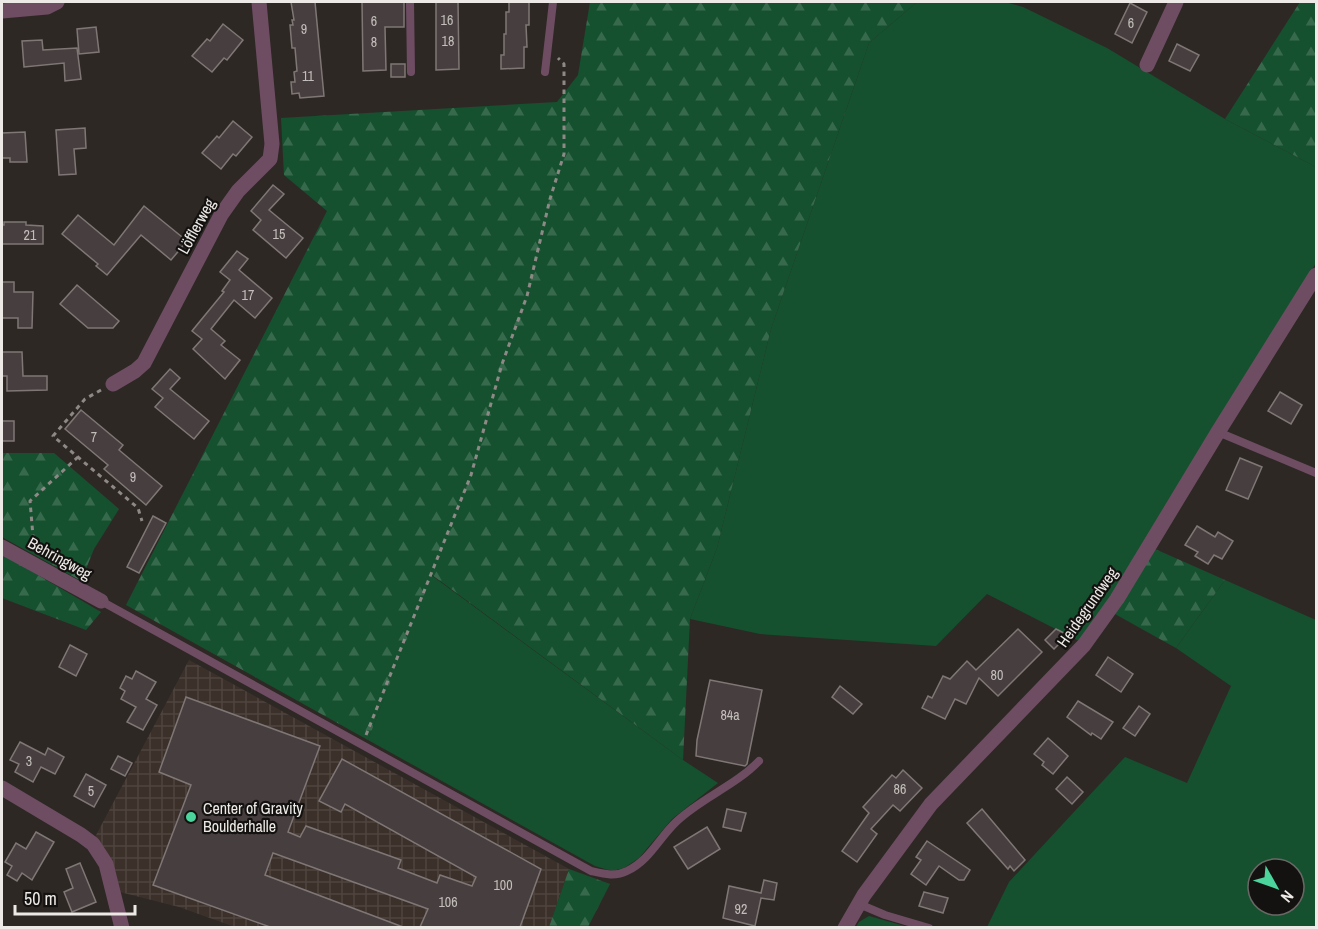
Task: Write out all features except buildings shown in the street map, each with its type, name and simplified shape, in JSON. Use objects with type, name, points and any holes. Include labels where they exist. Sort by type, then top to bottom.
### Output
[{"type":"street","points":[[2,11],[46,7],[57,2]]},
{"type":"street","name":"Löfflerweg","points":[[113,384],[144,363],[221,215],[238,191],[270,159],[272,144],[259,2]]},
{"type":"street","points":[[1147,65],[1176,2]]},
{"type":"street","name":"Heidegrundweg","points":[[845,927],[931,804],[1084,645],[1117,599],[1317,275]]},
{"type":"street","name":"Behringweg","points":[[2,547],[101,601]]},
{"type":"street","points":[[2,788],[93,844],[106,864],[122,927]]},
{"type":"lane","points":[[410,2],[411,72]]},
{"type":"lane","points":[[545,72],[553,2]]},
{"type":"lane","points":[[1218,432],[1317,473]]},
{"type":"lane","points":[[101,601],[591,871],[611,876],[626,872],[643,862],[675,823],[698,804],[746,775],[759,761]]},
{"type":"lane","points":[[859,904],[885,915],[929,927]]},
{"type":"path","points":[[362,745],[471,475],[502,364],[527,296],[550,199],[564,154],[564,64],[548,50]]},
{"type":"path","points":[[113,384],[84,399],[53,436],[138,507],[142,521]]},
{"type":"path","points":[[28,561],[35,546],[30,501],[78,457]]},
{"type":"shaded area","points":[[189,660],[569,869],[549,927],[235,927],[179,907],[120,892],[94,839]]},
{"type":"green space","points":[[590,2],[917,2],[869,43],[771,329],[717,548],[690,619],[683,760],[432,575],[368,740],[126,605],[327,211],[284,175],[281,118],[557,102],[578,75]]},
{"type":"green space","points":[[917,2],[1005,2],[1023,7],[1107,48],[1225,119],[1316,167],[1316,263],[1111,596],[1079,641],[987,594],[936,646],[760,634],[690,619],[717,548],[771,329],[869,43]]},
{"type":"green space","points":[[1300,2],[1316,2],[1316,167],[1225,119]]},
{"type":"green space","points":[[2,453],[54,453],[119,509],[94,549],[81,581],[2,537]]},
{"type":"green space","points":[[1155,549],[1225,580],[1176,648],[1115,614]]},
{"type":"green space","points":[[2,554],[101,612],[86,630],[2,598]]},
{"type":"green space","points":[[431,575],[683,760],[718,783],[672,819],[639,858],[624,868],[612,871],[595,866],[368,740]]},
{"type":"green space","points":[[1225,580],[1316,620],[1316,927],[987,927],[1009,882],[1125,757],[1187,783],[1231,686],[1176,648]]},
{"type":"green space","points":[[569,869],[610,884],[588,927],[549,927]]},
{"type":"green space","points":[[869,916],[908,927],[856,927],[859,922]]},
{"type":"place","name":"Center of Gravity Boulderhalle","points":[[191,817]]}]
